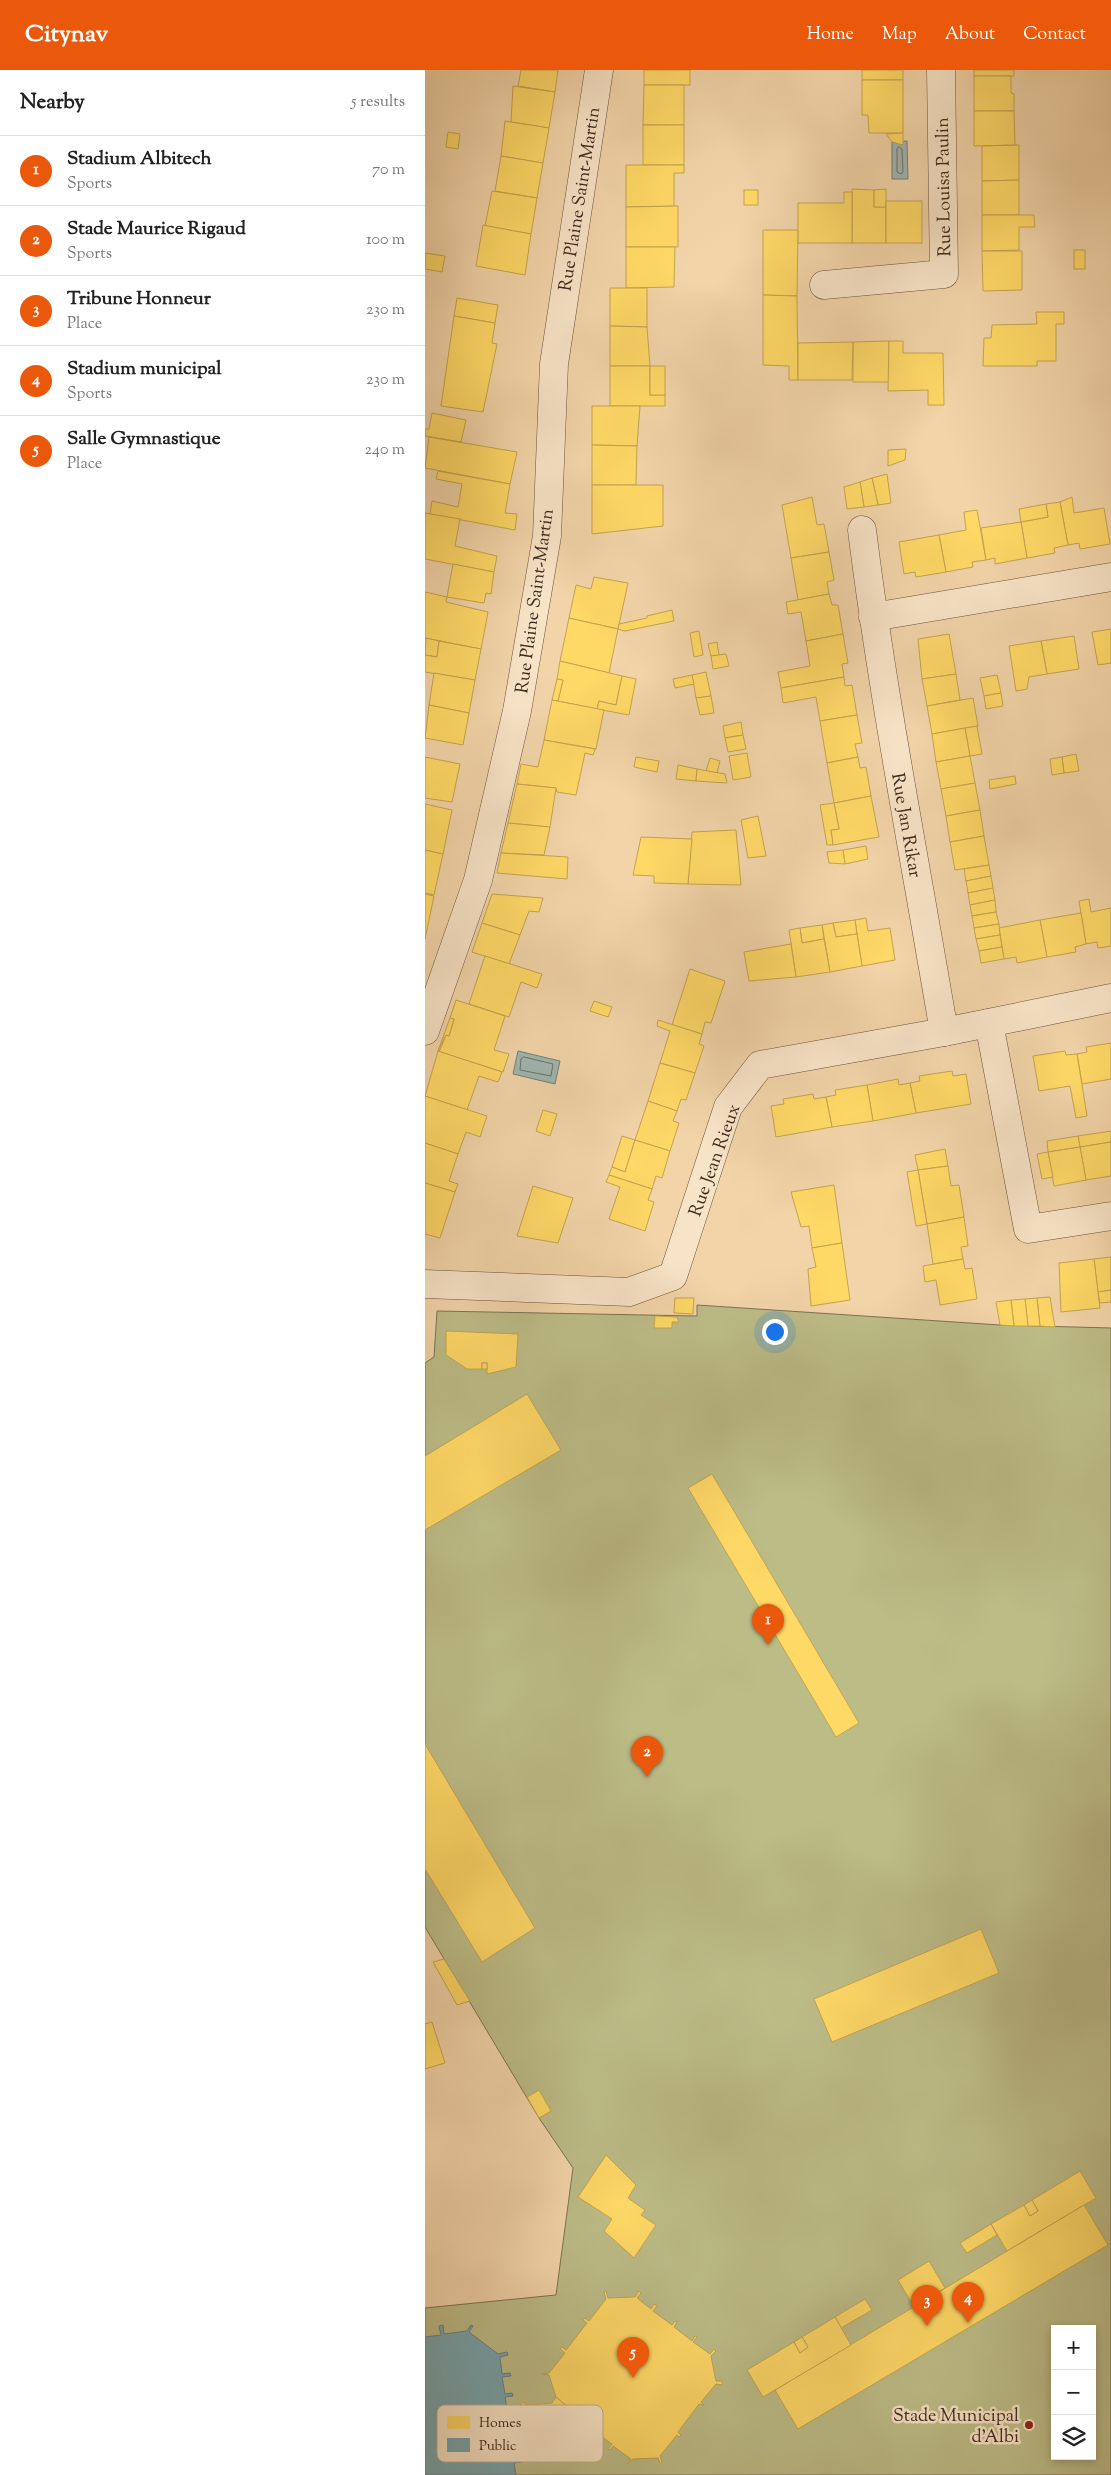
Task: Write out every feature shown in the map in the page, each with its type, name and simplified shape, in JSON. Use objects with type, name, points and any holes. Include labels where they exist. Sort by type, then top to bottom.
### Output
[{"type":"street","name":"Rue Plaine Saint-Martin","points":[[425,1031],[478,880],[517,711],[547,536],[554,364],[599,70]]},
{"type":"street","name":"Rue Louisa Paulin","points":[[824,285],[944,274],[941,70]]},
{"type":"street","name":"Rue Jan Rikar","points":[[862,530],[873,617],[944,1032]]},
{"type":"street","points":[[873,617],[1111,577]]},
{"type":"street","name":"Rue Jean Rieux","points":[[425,1284],[629,1292],[673,1276],[728,1107],[759,1065],[944,1032],[1111,998]]},
{"type":"street","points":[[989,1023],[1028,1229],[1111,1216]]},
{"type":"green space","points":[[697,1305],[1000,1325],[1111,1328],[1111,2475],[425,2475],[425,2308],[556,2295],[573,2168],[539,2118],[425,1927],[425,1363],[434,1357],[437,1311],[697,1316]]},
{"type":"water","points":[[907,141],[908,179],[892,179],[892,142]]},
{"type":"water","points":[[518,1051],[560,1061],[555,1084],[513,1074]]},
{"type":"building: Homes","points":[[521,70],[558,70],[555,92],[518,86]]},
{"type":"building: Homes","points":[[644,70],[690,70],[690,85],[644,85]]},
{"type":"building: Homes","points":[[862,70],[903,70],[903,80],[862,80]]},
{"type":"building: Homes","points":[[974,70],[1014,70],[1014,76],[974,76]]},
{"type":"building: Homes","points":[[974,76],[1011,76],[1014,111],[974,111]]},
{"type":"building: Homes","points":[[862,80],[903,80],[903,133],[869,133],[868,115],[862,115]]},
{"type":"building: Homes","points":[[644,85],[684,85],[684,125],[643,125]]},
{"type":"building: Homes","points":[[513,86],[555,92],[549,128],[511,122]]},
{"type":"building: Homes","points":[[974,111],[1014,111],[1015,145],[974,146]]},
{"type":"building: Homes","points":[[505,121],[549,128],[543,163],[501,156]]},
{"type":"building: Homes","points":[[643,125],[684,125],[684,165],[643,165]]},
{"type":"building: Homes","points":[[448,132],[460,134],[458,149],[446,147]]},
{"type":"building: Homes","points":[[903,133],[903,145],[892,142],[886,134]]},
{"type":"building: Homes","points":[[1019,145],[1019,180],[982,181],[982,146]]},
{"type":"building: Homes","points":[[501,156],[543,163],[537,198],[495,191]]},
{"type":"building: Homes","points":[[626,165],[684,165],[684,173],[674,173],[674,206],[626,207]]},
{"type":"building: Homes","points":[[1019,180],[1019,215],[982,215],[982,181]]},
{"type":"building: Homes","points":[[852,189],[874,190],[874,207],[886,207],[886,243],[852,243]]},
{"type":"building: Homes","points":[[886,189],[886,207],[874,207],[874,190]]},
{"type":"building: Homes","points":[[744,190],[758,190],[758,205],[744,205]]},
{"type":"building: Homes","points":[[492,191],[537,198],[531,234],[485,226]]},
{"type":"building: Homes","points":[[844,192],[852,192],[852,243],[798,243],[798,203],[844,203]]},
{"type":"building: Homes","points":[[886,201],[922,201],[922,243],[886,243]]},
{"type":"building: Homes","points":[[678,206],[678,247],[626,247],[626,207]]},
{"type":"building: Homes","points":[[982,215],[1034,215],[1035,227],[1019,227],[1019,250],[982,251]]},
{"type":"building: Homes","points":[[483,225],[531,234],[525,275],[476,266]]},
{"type":"building: Homes","points":[[763,230],[798,230],[797,296],[763,295]]},
{"type":"building: Homes","points":[[626,247],[675,247],[674,287],[626,288]]},
{"type":"building: Homes","points":[[1074,250],[1085,250],[1085,269],[1074,269]]},
{"type":"building: Homes","points":[[982,251],[1022,251],[1022,290],[983,291]]},
{"type":"building: Homes","points":[[425,253],[445,256],[442,272],[425,269]]},
{"type":"building: Homes","points":[[610,288],[647,288],[647,327],[610,326]]},
{"type":"building: Homes","points":[[763,295],[797,296],[798,380],[789,380],[789,366],[763,365]]},
{"type":"building: Homes","points":[[457,298],[498,305],[495,323],[454,316]]},
{"type":"building: Homes","points":[[1036,312],[1064,312],[1064,324],[1056,324],[1056,361],[1037,361],[1037,366],[983,366],[984,338],[991,338],[992,325],[1037,324]]},
{"type":"building: Homes","points":[[454,316],[495,323],[492,343],[497,344],[483,412],[441,406]]},
{"type":"building: Homes","points":[[610,326],[647,327],[650,366],[610,366]]},
{"type":"building: Homes","points":[[889,341],[889,382],[853,382],[853,342]]},
{"type":"building: Homes","points":[[889,341],[903,341],[903,353],[943,353],[944,405],[928,405],[928,390],[888,391]]},
{"type":"building: Homes","points":[[853,342],[852,380],[798,380],[798,343]]},
{"type":"building: Homes","points":[[610,366],[650,366],[650,395],[665,395],[665,406],[610,406]]},
{"type":"building: Homes","points":[[650,366],[665,366],[665,395],[650,395]]},
{"type":"building: Homes","points":[[592,406],[640,406],[637,446],[592,445]]},
{"type":"building: Homes","points":[[432,413],[466,420],[461,442],[425,436],[425,429],[429,429]]},
{"type":"building: Homes","points":[[429,437],[517,452],[510,484],[425,468]]},
{"type":"building: Homes","points":[[592,445],[637,446],[636,485],[592,485]]},
{"type":"building: Homes","points":[[906,449],[905,460],[888,466],[888,450]]},
{"type":"building: Homes","points":[[438,471],[510,484],[505,513],[517,514],[515,530],[430,514],[432,501],[458,507],[462,484],[436,479]]},
{"type":"building: Homes","points":[[887,474],[891,503],[878,505],[872,478]]},
{"type":"building: Homes","points":[[872,478],[878,505],[864,507],[860,482]]},
{"type":"building: Homes","points":[[860,482],[864,507],[847,509],[844,487]]},
{"type":"building: Homes","points":[[592,485],[663,485],[663,526],[592,534]]},
{"type":"building: Homes","points":[[812,497],[817,525],[824,524],[829,552],[791,558],[782,505]]},
{"type":"building: Homes","points":[[1072,497],[1074,513],[1104,508],[1110,544],[1080,549],[1079,543],[1068,545],[1060,502]]},
{"type":"building: Homes","points":[[1060,502],[1068,545],[1054,548],[1055,553],[1027,558],[1021,522],[1048,517],[1046,504]]},
{"type":"building: Homes","points":[[1046,504],[1048,517],[1021,522],[1019,509]]},
{"type":"building: Homes","points":[[977,510],[986,560],[972,562],[973,567],[946,572],[939,535],[966,530],[964,512]]},
{"type":"building: Homes","points":[[425,513],[460,519],[455,546],[497,556],[494,572],[425,559]]},
{"type":"building: Homes","points":[[1021,522],[1027,558],[995,564],[995,558],[986,560],[981,528]]},
{"type":"building: Homes","points":[[939,535],[946,572],[916,577],[915,572],[904,574],[899,542]]},
{"type":"building: Homes","points":[[829,552],[834,580],[827,582],[829,594],[798,600],[791,558]]},
{"type":"building: Homes","points":[[453,564],[494,572],[491,594],[486,593],[484,603],[447,597]]},
{"type":"building: Homes","points":[[594,577],[628,583],[618,629],[569,618],[576,585],[591,589]]},
{"type":"building: Homes","points":[[425,592],[447,597],[446,602],[488,612],[481,649],[425,638]]},
{"type":"building: Homes","points":[[829,594],[832,605],[838,605],[843,634],[806,641],[801,612],[788,614],[786,602]]},
{"type":"building: Homes","points":[[672,610],[674,621],[625,631],[618,629],[619,624]]},
{"type":"building: Homes","points":[[569,618],[618,629],[609,673],[560,661]]},
{"type":"building: Homes","points":[[1111,629],[1111,663],[1098,665],[1092,632]]},
{"type":"building: Homes","points":[[699,631],[703,655],[694,657],[690,633]]},
{"type":"building: Homes","points":[[843,634],[848,663],[842,664],[844,677],[781,688],[778,672],[810,666],[806,641]]},
{"type":"building: Homes","points":[[949,634],[956,674],[922,679],[918,639]]},
{"type":"building: Homes","points":[[1074,636],[1079,669],[1047,674],[1041,641]]},
{"type":"building: Homes","points":[[426,638],[439,641],[437,657],[425,655]]},
{"type":"building: Homes","points":[[439,641],[481,649],[475,680],[425,672],[425,655],[437,657]]},
{"type":"building: Homes","points":[[1041,641],[1047,674],[1029,677],[1027,689],[1016,691],[1009,646]]},
{"type":"building: Homes","points":[[717,642],[719,655],[711,656],[708,644]]},
{"type":"building: Homes","points":[[726,654],[729,666],[713,669],[711,656]]},
{"type":"building: Homes","points":[[560,661],[622,676],[616,705],[599,701],[597,709],[558,701],[563,680],[557,679]]},
{"type":"building: Homes","points":[[706,672],[711,696],[696,698],[692,675]]},
{"type":"building: Homes","points":[[434,673],[475,680],[469,713],[429,705]]},
{"type":"building: Homes","points":[[956,674],[960,700],[927,706],[922,679]]},
{"type":"building: Homes","points":[[692,675],[694,684],[675,688],[673,679]]},
{"type":"building: Homes","points":[[997,675],[1001,693],[984,696],[980,678]]},
{"type":"building: Homes","points":[[622,676],[636,679],[629,715],[597,709],[599,701],[616,705]]},
{"type":"building: Homes","points":[[844,677],[845,686],[852,685],[857,715],[820,721],[816,697],[783,703],[781,688]]},
{"type":"building: Homes","points":[[557,679],[563,680],[558,701],[552,700]]},
{"type":"building: Homes","points":[[1001,693],[1003,706],[986,709],[984,696]]},
{"type":"building: Homes","points":[[711,696],[714,713],[700,715],[696,698]]},
{"type":"building: Homes","points":[[973,698],[978,726],[932,734],[927,706]]},
{"type":"building: Homes","points":[[552,700],[604,710],[596,749],[544,740]]},
{"type":"building: Homes","points":[[429,705],[469,713],[463,745],[425,738]]},
{"type":"building: Homes","points":[[857,715],[862,743],[855,744],[858,757],[827,763],[820,721]]},
{"type":"building: Homes","points":[[741,722],[743,735],[725,738],[723,726]]},
{"type":"building: Homes","points":[[977,726],[982,754],[970,756],[965,728]]},
{"type":"building: Homes","points":[[965,728],[970,756],[936,762],[932,734]]},
{"type":"building: Homes","points":[[743,735],[746,749],[728,752],[725,738]]},
{"type":"building: Homes","points":[[544,740],[595,749],[593,755],[585,753],[576,795],[557,792],[556,788],[517,784],[521,764],[538,767]]},
{"type":"building: Homes","points":[[747,753],[751,777],[733,780],[729,756]]},
{"type":"building: Homes","points":[[1076,754],[1079,771],[1064,773],[1062,757]]},
{"type":"building: Homes","points":[[970,756],[975,783],[941,789],[936,762]]},
{"type":"building: Homes","points":[[425,757],[460,764],[452,802],[425,798]]},
{"type":"building: Homes","points":[[636,757],[659,761],[657,772],[634,767]]},
{"type":"building: Homes","points":[[858,757],[860,768],[866,767],[871,796],[834,803],[827,763]]},
{"type":"building: Homes","points":[[1062,757],[1064,773],[1052,775],[1050,759]]},
{"type":"building: Homes","points":[[710,758],[720,761],[717,773],[706,771]]},
{"type":"building: Homes","points":[[678,765],[697,769],[696,781],[676,779]]},
{"type":"building: Homes","points":[[697,769],[725,774],[727,783],[696,781]]},
{"type":"building: Homes","points":[[1015,776],[1016,784],[990,789],[989,780]]},
{"type":"building: Homes","points":[[975,783],[980,810],[946,816],[941,789]]},
{"type":"building: Homes","points":[[517,784],[556,788],[550,827],[508,823]]},
{"type":"building: Homes","points":[[871,796],[879,837],[833,845],[831,830],[839,829],[834,803]]},
{"type":"building: Homes","points":[[834,803],[839,829],[831,830],[833,845],[827,845],[820,805]]},
{"type":"building: Homes","points":[[425,804],[452,810],[443,854],[425,850]]},
{"type":"building: Homes","points":[[980,810],[984,836],[950,842],[946,816]]},
{"type":"building: Homes","points":[[758,816],[766,856],[748,858],[741,820]]},
{"type":"building: Homes","points":[[508,823],[550,827],[544,855],[501,853]]},
{"type":"building: Homes","points":[[736,830],[741,885],[688,884],[692,832]]},
{"type":"building: Homes","points":[[984,836],[989,865],[955,870],[950,842]]},
{"type":"building: Homes","points":[[641,837],[692,839],[688,884],[654,883],[654,876],[633,875]]},
{"type":"building: Homes","points":[[866,846],[868,859],[845,864],[843,850]]},
{"type":"building: Homes","points":[[425,850],[443,854],[434,895],[425,893]]},
{"type":"building: Homes","points":[[843,850],[845,864],[829,863],[827,852]]},
{"type":"building: Homes","points":[[501,853],[568,857],[567,879],[497,873]]},
{"type":"building: Homes","points":[[989,865],[991,876],[966,881],[964,869]]},
{"type":"building: Homes","points":[[991,876],[993,888],[968,893],[966,881]]},
{"type":"building: Homes","points":[[993,888],[995,900],[970,905],[968,893]]},
{"type":"building: Homes","points":[[425,894],[434,896],[425,939]]},
{"type":"building: Homes","points":[[492,894],[543,898],[539,912],[529,911],[520,935],[482,923]]},
{"type":"building: Homes","points":[[1089,899],[1091,912],[1111,908],[1111,946],[1098,948],[1097,942],[1086,944],[1079,901]]},
{"type":"building: Homes","points":[[995,900],[996,912],[972,916],[970,905]]},
{"type":"building: Homes","points":[[996,912],[999,924],[974,928],[972,916]]},
{"type":"building: Homes","points":[[1081,913],[1086,944],[1075,947],[1076,952],[1047,957],[1040,920]]},
{"type":"building: Homes","points":[[866,918],[868,931],[890,928],[895,960],[862,966],[855,920]]},
{"type":"building: Homes","points":[[855,920],[857,934],[836,937],[833,923]]},
{"type":"building: Homes","points":[[1040,920],[1047,957],[1017,963],[1016,957],[1004,959],[999,928]]},
{"type":"building: Homes","points":[[482,923],[520,935],[509,964],[472,952]]},
{"type":"building: Homes","points":[[833,923],[836,937],[857,934],[862,966],[830,972],[822,925]]},
{"type":"building: Homes","points":[[999,924],[1000,935],[976,939],[974,928]]},
{"type":"building: Homes","points":[[822,925],[824,939],[802,943],[800,928]]},
{"type":"building: Homes","points":[[800,928],[802,943],[824,939],[830,972],[796,977],[789,930]]},
{"type":"building: Homes","points":[[1000,935],[1002,947],[979,951],[976,939]]},
{"type":"building: Homes","points":[[791,944],[796,977],[749,981],[744,952]]},
{"type":"building: Homes","points":[[1002,947],[1004,959],[981,963],[979,951]]},
{"type":"building: Homes","points":[[485,956],[542,974],[537,988],[521,982],[509,1017],[469,1004]]},
{"type":"building: Homes","points":[[690,969],[725,981],[711,1023],[705,1022],[702,1034],[672,1025]]},
{"type":"building: Homes","points":[[456,1000],[505,1016],[494,1050],[509,1054],[503,1072],[439,1052],[446,1035],[449,1036],[454,1019],[450,1018]]},
{"type":"building: Homes","points":[[594,1001],[612,1007],[608,1017],[590,1011]]},
{"type":"building: Homes","points":[[450,1018],[454,1019],[449,1036],[446,1035],[438,1051]]},
{"type":"building: Homes","points":[[658,1020],[702,1034],[699,1044],[704,1046],[695,1073],[660,1063],[670,1031],[657,1026]]},
{"type":"building: Homes","points":[[1111,1043],[1111,1079],[1082,1084],[1077,1054],[1087,1052],[1086,1047]]},
{"type":"building: Homes","points":[[438,1051],[502,1072],[498,1082],[479,1076],[467,1110],[425,1096]]},
{"type":"building: Homes","points":[[1065,1051],[1066,1055],[1077,1054],[1087,1116],[1076,1118],[1070,1086],[1039,1091],[1033,1056]]},
{"type":"building: Homes","points":[[660,1063],[695,1073],[686,1100],[681,1099],[677,1111],[648,1101]]},
{"type":"building: Homes","points":[[952,1071],[953,1076],[966,1074],[971,1104],[916,1113],[910,1083],[920,1081],[919,1076]]},
{"type":"building: Homes","points":[[898,1079],[899,1085],[910,1083],[916,1113],[873,1121],[867,1085]]},
{"type":"building: Homes","points":[[867,1085],[873,1121],[832,1127],[826,1097],[836,1095],[835,1090]]},
{"type":"building: Homes","points":[[813,1094],[814,1099],[826,1097],[832,1127],[776,1137],[771,1106],[784,1104],[783,1099]]},
{"type":"building: Homes","points":[[425,1096],[487,1116],[480,1137],[466,1132],[458,1154],[425,1143]]},
{"type":"building: Homes","points":[[648,1101],[677,1111],[673,1121],[679,1123],[670,1151],[635,1140]]},
{"type":"building: Homes","points":[[543,1110],[557,1114],[550,1136],[536,1131]]},
{"type":"building: Homes","points":[[1111,1131],[1111,1142],[1080,1147],[1078,1136]]},
{"type":"building: Homes","points":[[622,1136],[635,1140],[625,1172],[612,1167]]},
{"type":"building: Homes","points":[[1078,1136],[1080,1147],[1048,1152],[1047,1141]]},
{"type":"building: Homes","points":[[635,1140],[670,1151],[662,1178],[656,1176],[652,1189],[609,1175],[612,1167],[625,1172]]},
{"type":"building: Homes","points":[[1111,1142],[1111,1176],[1086,1180],[1080,1147]]},
{"type":"building: Homes","points":[[425,1143],[458,1154],[449,1181],[458,1184],[455,1192],[425,1183]]},
{"type":"building: Homes","points":[[1080,1147],[1086,1180],[1054,1186],[1048,1152]]},
{"type":"building: Homes","points":[[945,1149],[948,1166],[918,1170],[915,1155]]},
{"type":"building: Homes","points":[[1048,1152],[1053,1177],[1042,1179],[1037,1154]]},
{"type":"building: Homes","points":[[948,1166],[951,1186],[959,1185],[964,1217],[927,1224],[918,1170]]},
{"type":"building: Homes","points":[[918,1170],[927,1224],[916,1226],[907,1172]]},
{"type":"building: Homes","points":[[609,1175],[652,1189],[648,1200],[654,1202],[645,1231],[609,1219],[620,1187],[606,1182]]},
{"type":"building: Homes","points":[[425,1183],[455,1192],[440,1238],[425,1234]]},
{"type":"building: Homes","points":[[834,1185],[842,1243],[812,1248],[809,1226],[801,1227],[791,1192]]},
{"type":"building: Homes","points":[[533,1186],[573,1198],[558,1243],[517,1236]]},
{"type":"building: Homes","points":[[964,1217],[968,1246],[961,1247],[963,1259],[933,1264],[927,1224]]},
{"type":"building: Homes","points":[[842,1243],[850,1300],[811,1306],[808,1269],[816,1267],[812,1248]]},
{"type":"building: Homes","points":[[1111,1257],[1111,1290],[1098,1292],[1094,1259]]},
{"type":"building: Homes","points":[[963,1259],[965,1269],[972,1268],[977,1299],[940,1305],[936,1280],[925,1282],[923,1266]]},
{"type":"building: Homes","points":[[1094,1259],[1100,1308],[1061,1312],[1059,1263]]},
{"type":"building: Homes","points":[[1111,1290],[1111,1302],[1100,1303],[1098,1292]]},
{"type":"building: Homes","points":[[1050,1297],[1055,1327],[1040,1326],[1037,1298]]},
{"type":"building: Homes","points":[[675,1298],[694,1298],[693,1314],[674,1313]]},
{"type":"building: Homes","points":[[1037,1298],[1040,1326],[1028,1326],[1025,1299]]},
{"type":"building: Homes","points":[[1025,1299],[1028,1326],[1014,1326],[1011,1300]]},
{"type":"building: Homes","points":[[1011,1300],[1014,1326],[1000,1325],[996,1302]]},
{"type":"building: Homes","points":[[655,1316],[677,1317],[679,1322],[672,1322],[672,1328],[654,1328]]},
{"type":"building: Homes","points":[[446,1331],[518,1334],[516,1367],[487,1374],[487,1363],[482,1363],[482,1369],[467,1369],[446,1355]]},
{"type":"building: Homes","points":[[482,1363],[487,1363],[487,1369],[482,1369]]},
{"type":"building: Homes","points":[[527,1394],[561,1450],[425,1530],[425,1456]]},
{"type":"building: Homes","points":[[712,1474],[859,1723],[836,1737],[688,1488]]},
{"type":"building: Homes","points":[[425,1744],[535,1928],[482,1962],[425,1869]]},
{"type":"building: Homes","points":[[981,1929],[999,1973],[832,2042],[814,1999]]},
{"type":"building: Homes","points":[[444,1959],[470,2001],[457,2005],[433,1962]]},
{"type":"building: Homes","points":[[432,2022],[445,2063],[425,2069],[425,2024]]},
{"type":"building: Homes","points":[[539,2090],[551,2111],[539,2118],[527,2097]]},
{"type":"building: Homes","points":[[606,2155],[636,2185],[628,2198],[645,2210],[641,2215],[656,2225],[634,2258],[604,2231],[612,2219],[578,2197]]},
{"type":"building: Homes","points":[[1080,2171],[1096,2198],[1007,2251],[991,2224],[1024,2205],[1030,2216],[1038,2211],[1032,2200]]},
{"type":"building: Homes","points":[[1032,2200],[1038,2211],[1030,2216],[1024,2205]]},
{"type":"building: Homes","points":[[1084,2205],[1108,2245],[798,2429],[775,2390]]},
{"type":"building: Homes","points":[[991,2224],[997,2235],[967,2253],[960,2243]]},
{"type":"building: Homes","points":[[929,2261],[945,2288],[914,2307],[898,2280]]},
{"type":"building: Homes","points":[[606,2291],[608,2298],[635,2297],[639,2291],[641,2293],[637,2298],[651,2309],[654,2304],[657,2306],[653,2311],[672,2325],[675,2321],[677,2322],[674,2327],[692,2341],[695,2336],[697,2337],[693,2342],[710,2354],[714,2349],[716,2351],[711,2356],[716,2381],[722,2381],[722,2385],[716,2384],[701,2402],[704,2405],[699,2404],[678,2432],[681,2435],[679,2437],[677,2435],[660,2456],[662,2462],[660,2463],[658,2458],[633,2459],[627,2464],[631,2459],[613,2446],[610,2450],[608,2449],[612,2444],[603,2438],[603,2405],[565,2405],[556,2397],[549,2375],[542,2374],[549,2373],[565,2353],[560,2349],[562,2347],[566,2350],[587,2323],[583,2320],[585,2318],[589,2321],[606,2299],[604,2292]]},
{"type":"building: Homes","points":[[865,2299],[872,2310],[841,2328],[835,2317]]},
{"type":"building: Homes","points":[[835,2317],[851,2345],[763,2397],[747,2370],[794,2342],[800,2353],[808,2347],[802,2337]]},
{"type":"building: Homes","points":[[802,2337],[808,2347],[800,2353],[794,2342]]},
{"type":"building: Homes","points":[[556,2397],[565,2405],[527,2405],[552,2403]]},
{"type":"building: Public","points":[[443,2325],[444,2334],[467,2331],[471,2325],[473,2326],[469,2332],[498,2354],[507,2352],[508,2355],[500,2357],[502,2374],[510,2373],[511,2376],[502,2377],[505,2394],[512,2393],[513,2396],[505,2397],[506,2405],[437,2405],[437,2462],[522,2462],[514,2463],[516,2475],[425,2475],[425,2337],[441,2335],[439,2326]]},
{"type":"place","name":"Stadium Albitech","points":[[768,1645]]},
{"type":"place","name":"Stade Maurice Rigaud","points":[[647,1777]]},
{"type":"place","name":"Stadium municipal","points":[[968,2323]]},
{"type":"place","name":"Tribune Honneur","points":[[927,2326]]},
{"type":"place","name":"Salle Gymnastique","points":[[633,2378]]},
{"type":"place","name":"Stade Municipal d'Albi","points":[[1029,2425]]}]
